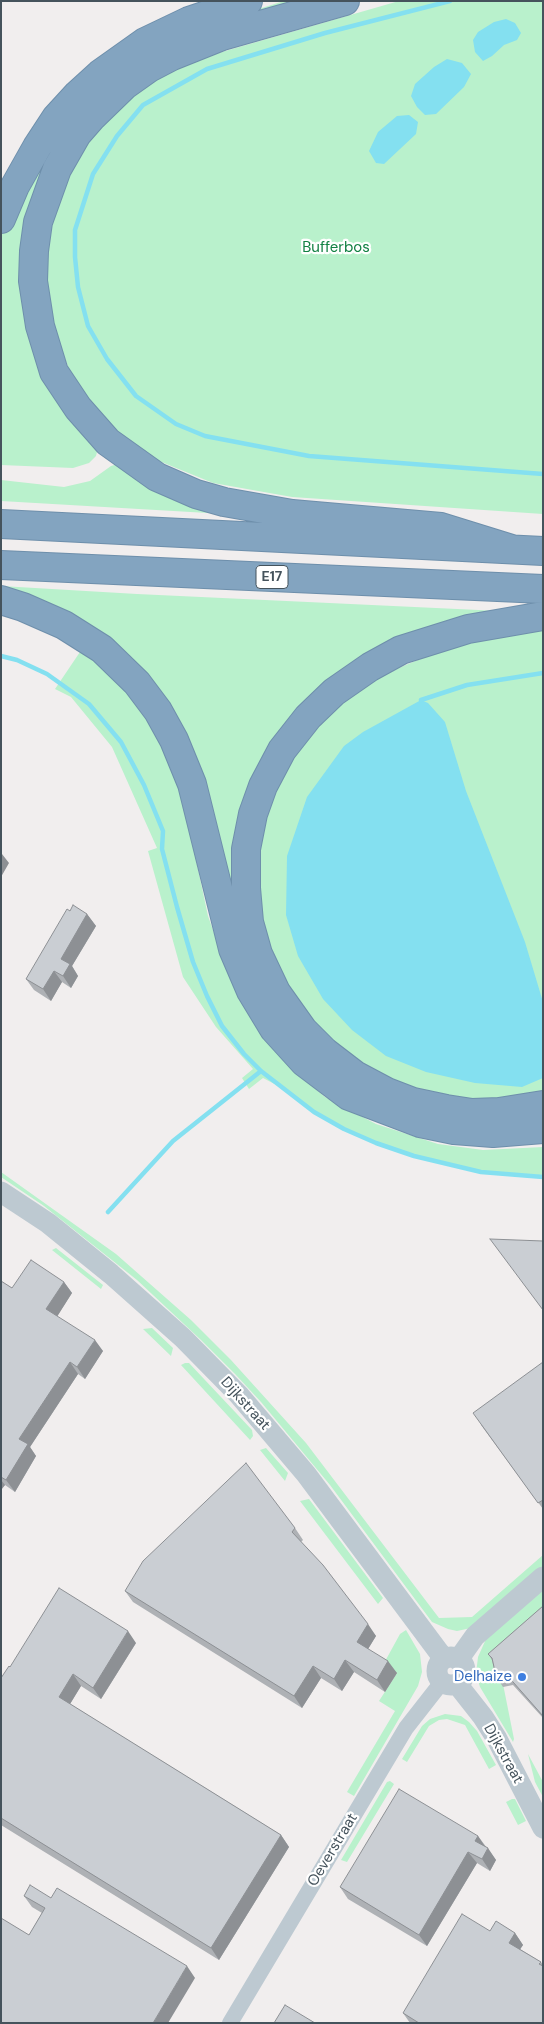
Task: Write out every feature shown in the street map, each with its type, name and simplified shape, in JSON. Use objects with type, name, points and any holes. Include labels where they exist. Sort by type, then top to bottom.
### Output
[{"type":"highway","points":[[1,219],[15,186],[36,147],[56,118],[100,74],[145,42],[189,21],[248,1]]},
{"type":"highway","points":[[345,1],[222,36],[172,56],[149,68],[125,85],[77,134],[57,169],[38,222],[34,251],[33,281],[40,326],[54,372],[78,408],[108,442],[157,477],[196,494],[224,502],[292,514],[441,527],[512,549]]},
{"type":"highway","points":[[1,524],[543,551]]},
{"type":"highway","name":"E17","points":[[1,564],[543,589]]},
{"type":"highway","points":[[1,600],[23,607],[64,625],[102,649],[136,683],[158,710],[174,740],[192,784],[233,949],[251,991],[274,1029],[304,1062],[349,1096],[420,1124],[454,1130],[493,1133],[538,1132]]},
{"type":"highway","points":[[543,616],[468,629],[400,650],[370,667],[334,692],[314,710],[282,750],[263,786],[253,814],[246,849],[246,888],[249,922],[258,954],[276,992],[303,1030],[325,1052],[355,1075],[387,1092],[446,1109],[472,1113],[499,1112],[543,1105]]},
{"type":"street","name":"Dijkstraat","points":[[1,1192],[48,1223],[111,1274],[183,1338],[239,1395],[306,1474],[451,1660]]},
{"type":"street","points":[[450,1683],[462,1679],[464,1671],[464,1667],[451,1660],[475,1636],[543,1577]]},
{"type":"street","name":"Dijkstraat","points":[[450,1683],[483,1717],[497,1739],[543,1828]]},
{"type":"street","name":"Oeverstraat","points":[[230,2023],[406,1728],[450,1683]]},
{"type":"green space","points":[[284,1],[316,1],[200,36],[163,52],[125,75],[93,104],[64,140],[49,166],[38,197],[26,244],[26,279],[30,315],[49,374],[63,402],[99,444],[96,456],[89,463],[73,468],[1,465],[1,236],[20,193],[42,151],[66,118],[92,89],[116,68],[143,50],[182,33]]},
{"type":"green space","name":"Bufferbos","points":[[399,1],[543,1],[543,514],[292,497],[213,483],[159,461],[127,440],[93,407],[71,374],[57,338],[48,299],[45,250],[57,203],[77,152],[100,123],[133,95],[161,75],[194,60]]},
{"type":"green space","points":[[118,464],[225,514],[1,501],[1,480],[64,487],[90,481],[111,466]]},
{"type":"green space","points":[[1,586],[500,611],[503,615],[464,621],[408,639],[348,673],[309,705],[286,731],[267,759],[251,796],[239,838],[237,880],[241,918],[248,947],[257,972],[287,1024],[327,1064],[350,1081],[377,1095],[407,1107],[461,1118],[498,1119],[543,1113],[543,1117],[513,1123],[483,1125],[457,1124],[418,1116],[371,1099],[333,1076],[316,1062],[279,1023],[263,1000],[250,972],[236,934],[221,858],[199,771],[180,730],[155,694],[120,655],[74,620],[45,606],[3,593]]},
{"type":"green space","points":[[543,630],[543,1095],[486,1101],[427,1093],[391,1081],[341,1049],[309,1018],[283,979],[268,945],[260,908],[256,867],[261,836],[271,796],[295,756],[331,712],[359,688],[401,667],[444,649],[484,639]]},
{"type":"green space","points":[[82,649],[127,689],[161,739],[178,787],[191,836],[208,916],[228,972],[257,1028],[288,1065],[325,1097],[376,1124],[438,1144],[483,1150],[543,1147],[543,1177],[481,1172],[414,1156],[344,1129],[314,1112],[286,1090],[263,1078],[249,1089],[242,1078],[253,1069],[216,1027],[183,977],[148,851],[157,848],[112,747],[71,697],[55,689]]},
{"type":"green space","points":[[1,1172],[116,1254],[191,1320],[231,1360],[306,1443],[439,1618],[472,1617],[543,1555],[543,1567],[471,1628],[457,1631],[432,1622],[330,1485],[236,1375],[137,1280],[44,1206],[1,1177]]},
{"type":"green space","points":[[56,1248],[103,1285],[101,1289],[52,1250]]},
{"type":"green space","points":[[152,1328],[173,1348],[171,1356],[143,1329]]},
{"type":"green space","points":[[189,1363],[252,1430],[253,1436],[250,1440],[181,1365]]},
{"type":"green space","points":[[266,1448],[288,1473],[285,1481],[260,1450]]},
{"type":"green space","points":[[309,1499],[383,1598],[378,1604],[300,1501]]},
{"type":"green space","points":[[543,1588],[543,1607],[500,1669],[514,1739],[513,1742],[480,1687],[476,1674],[478,1657],[486,1639]]},
{"type":"green space","points":[[406,1630],[420,1654],[422,1672],[418,1686],[354,1796],[347,1792],[395,1711],[379,1701],[397,1673],[383,1665],[400,1634]]},
{"type":"green space","points":[[445,1714],[461,1716],[469,1722],[477,1731],[496,1765],[489,1769],[465,1725],[447,1719],[439,1720],[429,1726],[407,1762],[402,1759],[422,1726],[430,1719]]},
{"type":"green space","points":[[528,1754],[543,1782],[543,1797],[535,1782]]},
{"type":"green space","points":[[390,1781],[394,1784],[347,1862],[341,1860],[387,1782]]},
{"type":"green space","points":[[515,1799],[526,1821],[518,1825],[506,1802]]},
{"type":"water","points":[[506,19],[515,23],[521,33],[517,40],[504,45],[483,61],[475,52],[473,40],[478,32],[494,22]]},
{"type":"water","points":[[447,59],[462,63],[471,74],[464,87],[436,114],[425,115],[417,107],[411,96],[415,84],[434,67]]},
{"type":"water","points":[[409,115],[418,122],[416,134],[384,164],[376,163],[369,151],[378,132],[397,116]]},
{"type":"water","points":[[421,700],[428,703],[445,722],[466,791],[525,942],[543,1002],[543,1078],[522,1087],[475,1083],[426,1072],[386,1056],[352,1030],[323,999],[298,956],[286,915],[287,856],[307,797],[344,746],[363,732]]},
{"type":"building","points":[[73,905],[87,914],[61,959],[70,964],[63,976],[54,971],[43,989],[26,979],[67,909],[70,911]]},
{"type":"building","points":[[490,1239],[543,1241],[543,1310]]},
{"type":"building","points":[[31,1260],[64,1282],[46,1309],[95,1340],[77,1367],[70,1362],[19,1439],[28,1444],[6,1480],[1,1477],[1,1281],[12,1288]]},
{"type":"building","points":[[543,1362],[543,1500],[538,1503],[473,1413]]},
{"type":"building","points":[[246,1463],[295,1528],[292,1532],[323,1565],[368,1624],[357,1642],[388,1661],[377,1680],[345,1660],[334,1679],[313,1666],[294,1696],[125,1591],[143,1561]]},
{"type":"building","points":[[59,1588],[128,1631],[93,1688],[73,1674],[59,1697],[281,1835],[211,1948],[1,1818],[1,1678],[10,1667]]},
{"type":"building","name":"Delhaize","points":[[543,1606],[543,1716],[506,1674],[496,1676],[492,1658],[488,1654]]},
{"type":"building","points":[[399,1789],[478,1836],[475,1841],[488,1848],[482,1859],[468,1852],[419,1935],[340,1887]]},
{"type":"building","points":[[30,1885],[51,1898],[57,1888],[187,1966],[153,2023],[1,2023],[1,1918],[29,1935],[45,1908],[24,1896]]},
{"type":"building","points":[[462,1914],[490,1931],[496,1921],[515,1933],[509,1943],[541,1962],[539,1964],[543,1966],[543,2023],[419,2023],[403,2013]]},
{"type":"building","points":[[285,2005],[315,2023],[274,2023]]},
{"type":"waterway","points":[[450,1],[325,33],[207,69],[143,105],[117,136],[93,174],[75,230],[78,287],[88,326],[107,359],[136,396],[176,424],[205,436],[309,456],[543,474]]},
{"type":"waterway","points":[[1,656],[17,660],[47,674],[89,704],[121,742],[144,785],[163,831],[162,849],[177,907],[193,962],[207,996],[222,1026],[244,1054],[261,1071],[314,1112],[344,1129],[376,1143],[414,1156],[481,1172],[543,1177]]},
{"type":"waterway","points":[[421,700],[467,685],[543,673]]},
{"type":"waterway","points":[[108,1212],[173,1141],[261,1071]]},
{"type":"place","name":"Delhaize","points":[[522,1677]]}]
